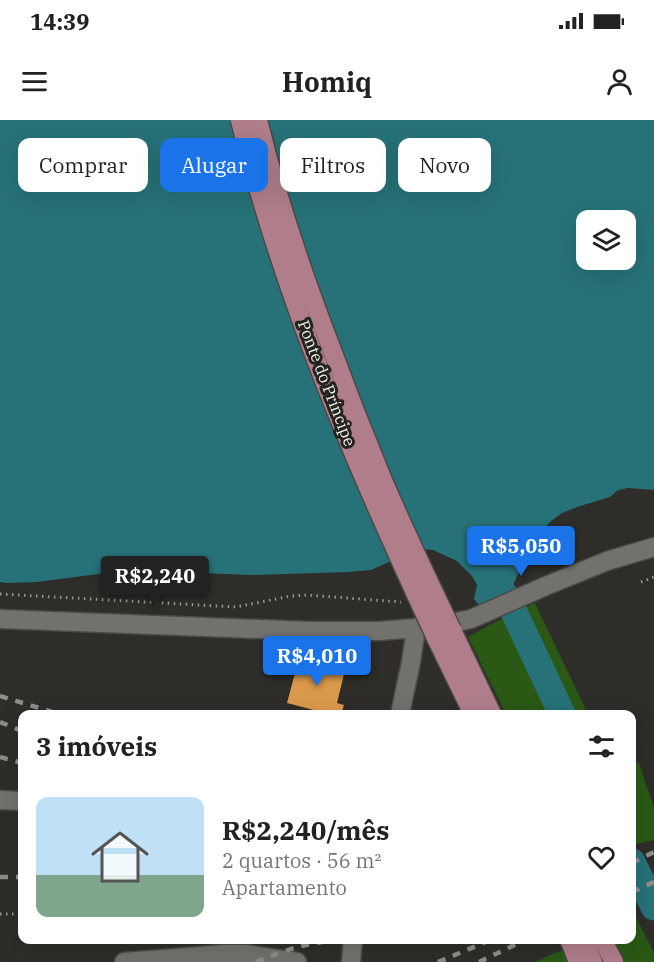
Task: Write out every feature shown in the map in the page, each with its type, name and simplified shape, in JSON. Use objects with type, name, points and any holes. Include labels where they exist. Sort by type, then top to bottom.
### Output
[{"type":"main road","name":"Ponte do Príncipe","points":[[240,120],[278,250],[308,337],[365,481],[444,634]]},
{"type":"main road","name":"Ponte do Príncipe","points":[[258,120],[276,186],[320,320],[444,634]]},
{"type":"main road","points":[[444,634],[470,710]]},
{"type":"main road","points":[[444,634],[490,710]]},
{"type":"main road","points":[[570,944],[578,962]]},
{"type":"main road","points":[[584,944],[593,962]]},
{"type":"main road","points":[[604,944],[613,961]]},
{"type":"street","points":[[0,619],[309,631],[379,631],[416,628],[471,619],[607,561],[654,547]]},
{"type":"street","points":[[401,710],[416,628]]},
{"type":"street","points":[[0,800],[18,801]]},
{"type":"street","points":[[351,962],[353,944]]},
{"type":"street","points":[[124,962],[245,954],[297,962]]},
{"type":"path","points":[[641,582],[654,577]]},
{"type":"path","points":[[0,594],[236,607],[307,595],[409,603]]},
{"type":"path","points":[[0,915],[18,914]]},
{"type":"green space","points":[[535,603],[586,710],[504,710],[468,637]]},
{"type":"green space","points":[[636,763],[639,763],[654,808],[654,840],[636,844]]},
{"type":"green space","points":[[636,917],[654,953],[654,962],[535,962],[576,944],[636,944]]},
{"type":"water","points":[[0,120],[654,120],[654,490],[628,488],[618,490],[610,497],[562,513],[550,522],[530,547],[525,564],[514,583],[513,595],[482,608],[474,599],[477,585],[472,576],[457,561],[433,550],[421,549],[371,570],[349,572],[251,575],[129,570],[37,582],[0,582]]},
{"type":"building","points":[[299,658],[345,670],[337,703],[344,705],[342,710],[314,710],[287,703]]},
{"type":"waterway","points":[[507,597],[560,710]]},
{"type":"waterway","points":[[636,870],[654,907]]},
{"type":"railway","points":[[0,696],[46,710]]},
{"type":"railway","points":[[0,722],[18,729]]},
{"type":"railway","points":[[0,757],[18,762]]},
{"type":"railway","points":[[636,861],[654,852]]},
{"type":"railway","points":[[0,877],[18,877]]},
{"type":"railway","points":[[636,890],[654,882]]},
{"type":"railway","points":[[256,962],[278,953],[312,944]]},
{"type":"railway","points":[[438,962],[481,944]]},
{"type":"railway","points":[[479,962],[517,944]]}]
